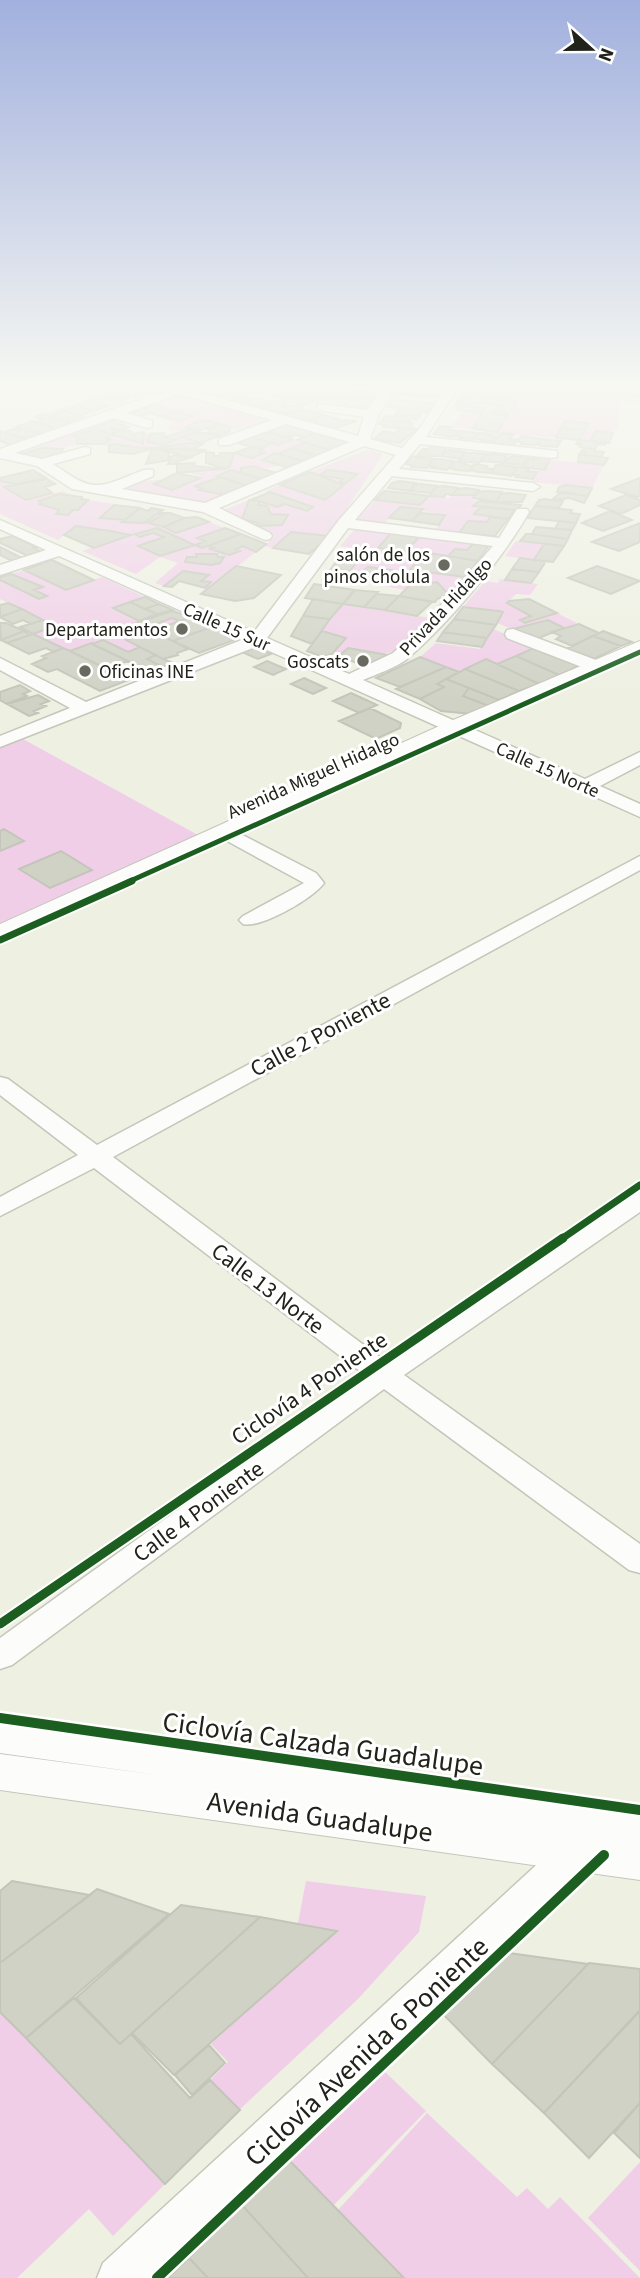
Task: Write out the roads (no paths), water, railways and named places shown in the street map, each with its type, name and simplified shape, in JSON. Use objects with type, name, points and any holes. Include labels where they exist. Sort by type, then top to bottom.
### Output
[{"type":"street","points":[[91,489],[207,508],[265,536]]},
{"type":"street","points":[[102,492],[109,489]]},
{"type":"street","points":[[207,508],[251,489]]},
{"type":"street","points":[[0,741],[257,640],[344,523],[373,489]]},
{"type":"street","name":"Privada Hidalgo","points":[[350,680],[399,657],[434,623],[504,543],[522,512]]},
{"type":"street","points":[[344,523],[504,543]]},
{"type":"street","name":"Calle 15 Sur","points":[[0,524],[454,728]]},
{"type":"street","points":[[0,570],[59,551]]},
{"type":"street","points":[[513,634],[598,667]]},
{"type":"street","name":"Avenida Miguel Hidalgo","points":[[0,934],[454,728],[640,647]]},
{"type":"street","points":[[0,663],[84,708]]},
{"type":"street","name":"Calle 15 Norte","points":[[454,728],[640,811]]},
{"type":"street","points":[[586,786],[640,758]]},
{"type":"street","points":[[225,832],[309,877],[314,883],[310,889],[250,920]]},
{"type":"street","name":"Calle 2 Poniente","points":[[0,1208],[640,862]]},
{"type":"street","name":"Calle 13 Norte","points":[[0,1084],[384,1375],[640,1562]]},
{"type":"street","name":"Calle 4 Poniente","points":[[0,1656],[384,1375],[640,1200]]},
{"type":"street","name":"Avenida Guadalupe","points":[[0,1735],[634,1818]]},
{"type":"street","name":"Avenida Guadalupe","points":[[0,1772],[640,1860]]},
{"type":"street","points":[[118,2278],[574,1851],[634,1818]]},
{"type":"place","name":"salón de los pinos cholula","points":[[444,565]]},
{"type":"place","name":"Departamentos","points":[[182,629]]},
{"type":"place","name":"Goscats","points":[[363,661]]},
{"type":"place","name":"Oficinas INE","points":[[85,671]]}]
